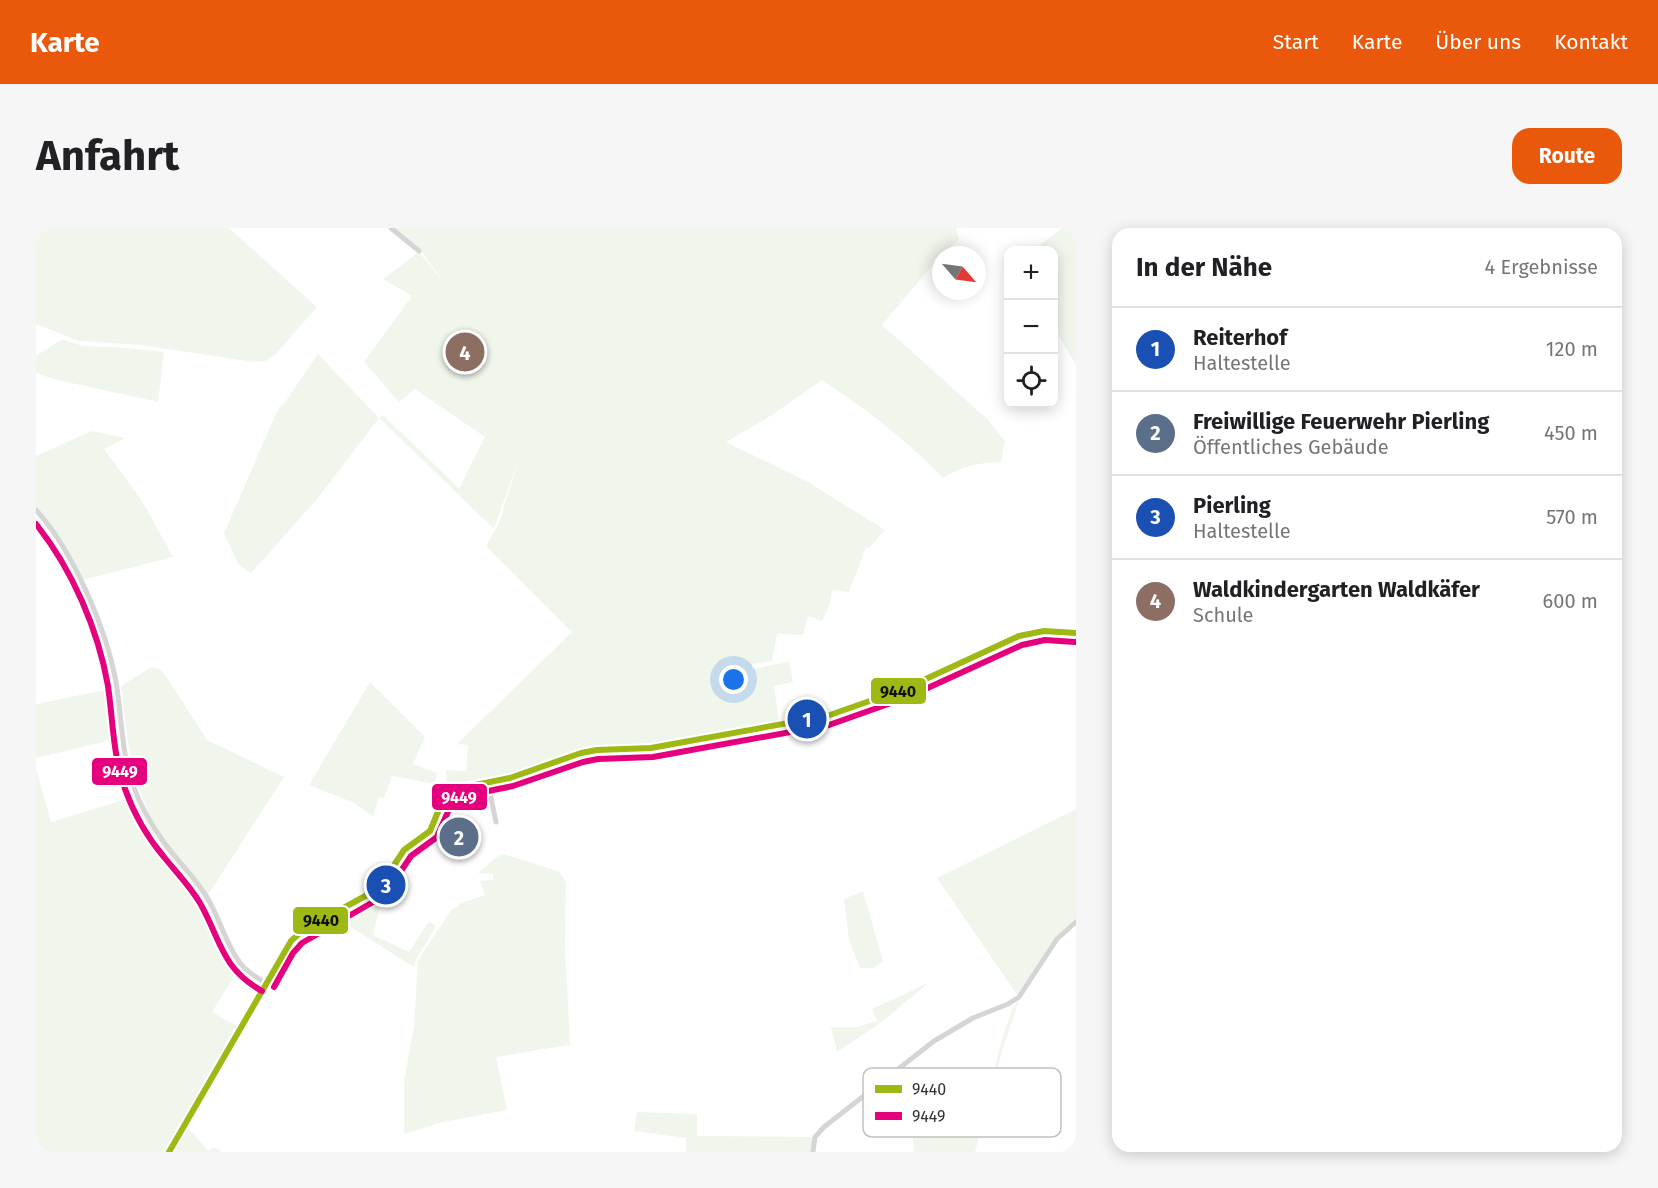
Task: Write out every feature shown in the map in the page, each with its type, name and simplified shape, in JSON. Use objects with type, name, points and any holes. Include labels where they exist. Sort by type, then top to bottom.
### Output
[{"type":"main road","points":[[169,1152],[286,948],[296,936],[369,894],[383,882],[404,850],[430,831],[442,802],[448,794],[461,787],[488,783],[581,753],[597,750],[651,748],[827,716],[904,689],[1019,636],[1044,631],[1076,633]]},
{"type":"street","points":[[391,228],[419,250]]},
{"type":"street","points":[[36,510],[56,534],[100,626],[117,684],[124,751],[140,803],[163,841],[207,898],[241,964],[266,983]]},
{"type":"street","points":[[488,783],[496,822]]},
{"type":"street","points":[[898,1068],[918,1052],[974,1018],[1019,997],[1057,939],[1076,921]]},
{"type":"street","points":[[813,1152],[815,1137],[863,1096]]},
{"type":"shaded area","points":[[36,228],[229,228],[317,307],[275,355],[265,361],[254,362],[141,345],[78,341],[36,324]]},
{"type":"shaded area","points":[[394,228],[956,228],[959,240],[952,246],[932,246],[932,266],[882,325],[986,418],[1005,441],[1001,462],[971,466],[943,478],[915,450],[855,402],[822,380],[772,415],[726,442],[808,482],[885,530],[869,548],[866,547],[849,592],[832,590],[830,603],[822,621],[808,616],[803,635],[777,634],[772,661],[752,664],[752,669],[789,662],[793,682],[774,686],[779,723],[650,746],[596,748],[509,776],[447,788],[446,770],[466,771],[468,745],[457,744],[572,632],[486,546],[499,523],[519,458],[493,528],[379,418],[383,415],[459,488],[485,437],[415,389],[399,402],[364,362],[412,296],[383,279],[419,252],[445,284],[421,251]]},
{"type":"shaded area","points":[[1062,228],[1076,228],[1076,365],[1058,335],[1058,246],[1038,246]]},
{"type":"shaded area","points":[[62,339],[83,346],[164,352],[158,402],[53,379],[36,373],[36,356]]},
{"type":"shaded area","points":[[318,354],[379,418],[317,499],[251,573],[239,565],[224,533],[279,407],[283,405]]},
{"type":"shaded area","points":[[92,431],[125,438],[104,449],[142,501],[173,557],[83,580],[50,523],[36,508],[36,456]]},
{"type":"shaded area","points":[[152,667],[161,670],[207,740],[284,777],[208,895],[162,838],[148,812],[136,777],[128,742],[121,686]]},
{"type":"shaded area","points":[[370,682],[425,737],[413,764],[437,773],[435,784],[392,776],[384,798],[379,797],[373,816],[352,802],[309,785]]},
{"type":"shaded area","points":[[115,688],[120,738],[36,758],[36,704]]},
{"type":"shaded area","points":[[36,768],[51,822],[136,796],[150,825],[201,891],[212,909],[240,967],[212,1012],[239,1027],[166,1152],[36,1152]]},
{"type":"shaded area","points":[[1076,809],[1076,920],[1018,996],[937,878]]},
{"type":"shaded area","points":[[502,855],[560,872],[566,883],[565,946],[570,1045],[496,1057],[507,1110],[443,1122],[404,1134],[404,1080],[414,1027],[418,960],[452,909],[459,906],[458,904],[485,895],[480,881],[493,880],[493,874],[478,873]]},
{"type":"shaded area","points":[[863,891],[883,961],[874,968],[860,968],[849,940],[844,899]]},
{"type":"shaded area","points":[[376,892],[376,898],[381,900],[373,935],[409,952],[429,921],[436,926],[414,967],[336,918],[335,915]]},
{"type":"shaded area","points":[[930,982],[879,1024],[837,1052],[831,1027],[857,1027],[877,1021],[872,1009]]},
{"type":"shaded area","points":[[1020,998],[998,1068],[994,1068],[1006,1027],[1015,1004]]},
{"type":"shaded area","points":[[637,1112],[697,1114],[697,1136],[814,1137],[812,1152],[686,1152],[686,1138],[634,1131]]},
{"type":"shaded area","points":[[185,1130],[190,1130],[208,1151],[212,1148],[221,1150],[221,1152],[172,1152]]},
{"type":"shaded area","points":[[913,1137],[979,1137],[975,1152],[914,1152]]},
{"type":"transit line","name":"9449","points":[[36,524],[72,580],[98,643],[108,686],[118,764],[132,807],[152,841],[200,903],[230,963],[248,982],[262,991]]},
{"type":"transit line","name":"9440","points":[[169,1152],[291,941],[303,930],[369,894],[383,882],[404,850],[430,831],[442,802],[455,789],[510,778],[581,753],[597,750],[651,748],[827,716],[904,689],[1019,636],[1044,631],[1076,633]]},
{"type":"transit line","name":"9449","points":[[274,987],[293,953],[302,943],[373,902],[389,889],[411,856],[437,837],[450,807],[459,797],[513,786],[598,759],[653,757],[829,725],[908,697],[1022,645],[1045,640],[1075,642]]},
{"type":"place","name":"Waldkindergarten Waldkäfer","points":[[465,352]]},
{"type":"place","name":"Reiterhof","points":[[807,719]]},
{"type":"place","name":"Freiwillige Feuerwehr Pierling","points":[[459,837]]},
{"type":"place","name":"Pierling","points":[[386,885]]}]
